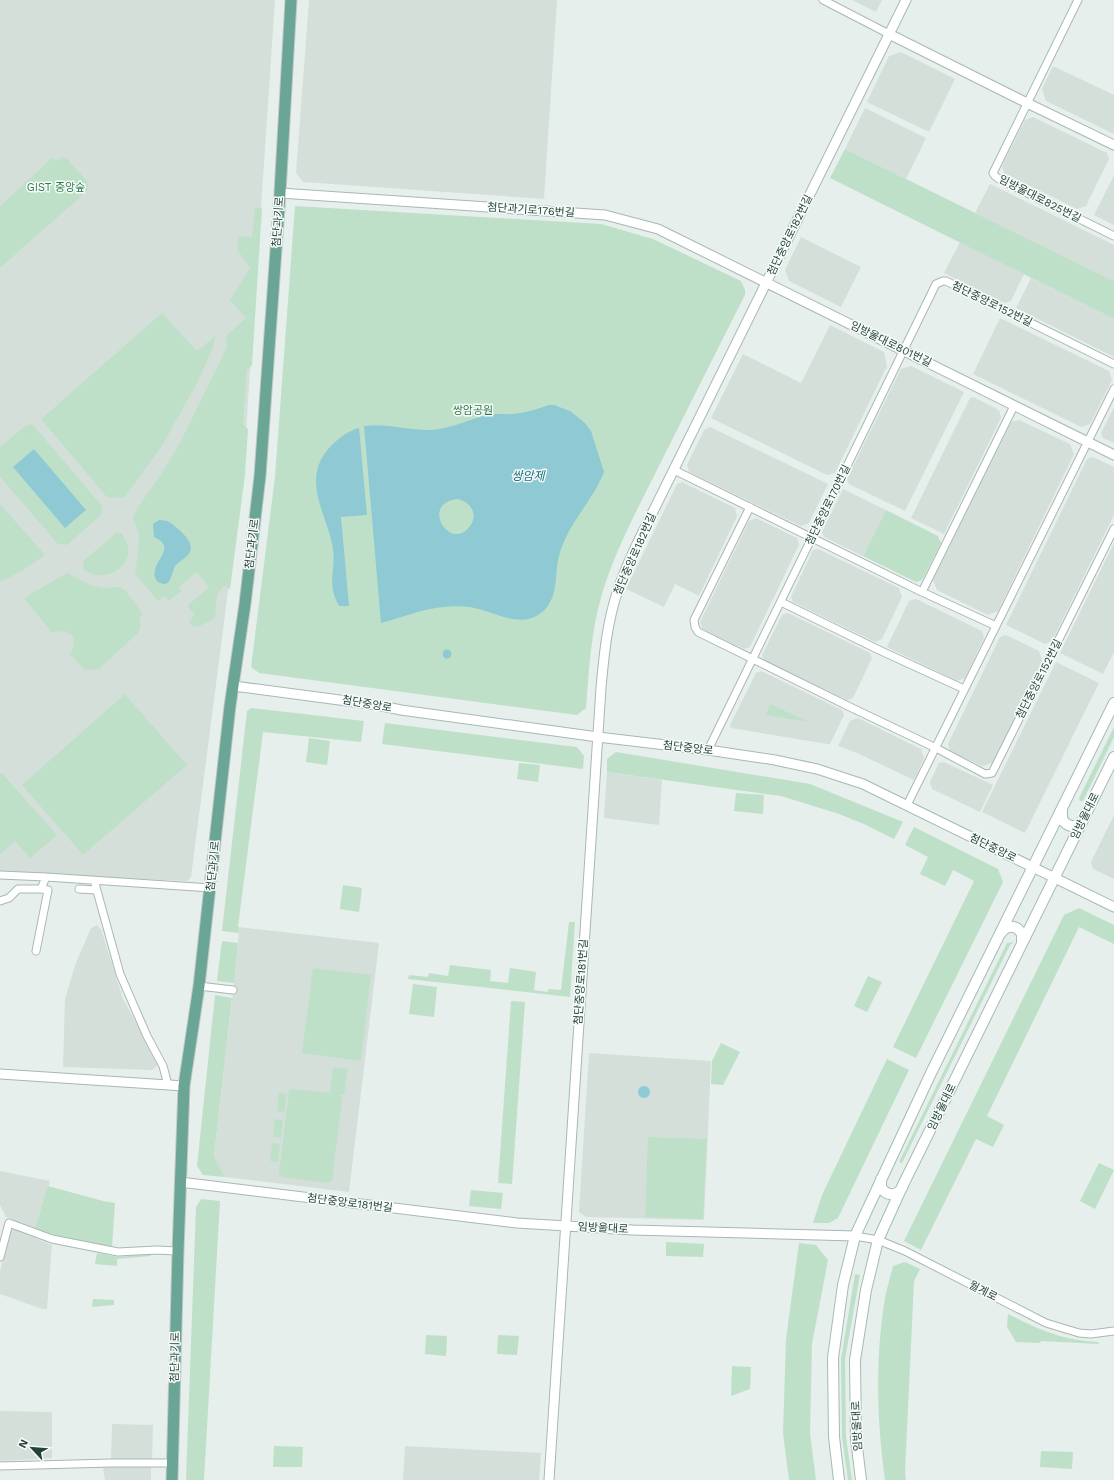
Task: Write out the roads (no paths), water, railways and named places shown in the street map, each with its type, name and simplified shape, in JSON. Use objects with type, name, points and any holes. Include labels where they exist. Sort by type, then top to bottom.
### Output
[{"type":"main road","name":"첨단과기로","points":[[172,1480],[184,1086],[199,986],[230,706],[234,686],[260,476],[280,193],[291,0]]},
{"type":"main road","name":"임방울대로","points":[[839,1480],[834,1438],[833,1358],[843,1285],[855,1236],[1000,934],[1114,703]]},
{"type":"main road","name":"임방울대로","points":[[862,1480],[856,1439],[855,1360],[866,1290],[878,1240],[902,1187],[1114,757]]},
{"type":"main road","points":[[1063,807],[1061,816],[1067,825],[1074,827],[1077,826],[1081,824],[1084,818]]},
{"type":"main road","points":[[1000,934],[1010,926],[1018,928],[1023,938],[1021,945]]},
{"type":"main road","points":[[882,1177],[880,1180],[881,1188],[885,1193],[893,1195],[896,1194],[902,1187]]},
{"type":"street","points":[[822,0],[1027,104],[1114,145]]},
{"type":"street","name":"첨단중앙로182번길","points":[[598,737],[604,653],[613,607],[625,571],[906,0]]},
{"type":"street","name":"임방울대로825번길","points":[[1078,0],[994,170],[994,176],[1114,236]]},
{"type":"street","name":"첨단과기로176번길","points":[[280,193],[605,215],[658,229],[767,283]]},
{"type":"street","name":"첨단중앙로152번길","points":[[903,351],[936,284],[943,281],[1114,364]]},
{"type":"street","name":"임방울대로801번길","points":[[767,283],[1114,455]]},
{"type":"street","name":"첨단중앙로170번길","points":[[708,750],[903,351]]},
{"type":"street","points":[[907,805],[1089,442],[1114,389]]},
{"type":"street","points":[[922,592],[1014,406]]},
{"type":"street","points":[[674,470],[922,592],[996,626]]},
{"type":"street","points":[[750,507],[694,620],[695,627],[698,632],[753,659]]},
{"type":"street","name":"첨단중앙로152번길","points":[[753,659],[936,748],[985,774],[992,773],[1114,529]]},
{"type":"street","points":[[781,602],[879,650],[964,689]]},
{"type":"street","name":"첨단중앙로","points":[[234,686],[598,737],[708,750],[775,760],[817,769],[863,784],[1114,907]]},
{"type":"street","name":"첨단중앙로181번길","points":[[549,1480],[567,1226],[585,917],[598,737]]},
{"type":"street","points":[[0,875],[211,888]]},
{"type":"street","points":[[41,889],[46,877]]},
{"type":"street","points":[[94,880],[120,974],[147,1036],[163,1066],[168,1085]]},
{"type":"street","points":[[0,901],[9,898],[18,889],[48,890],[36,951]]},
{"type":"street","points":[[79,889],[96,890]]},
{"type":"street","points":[[199,986],[233,990]]},
{"type":"street","points":[[0,1074],[184,1086]]},
{"type":"street","name":"첨단중앙로181번길","points":[[180,1182],[517,1223],[567,1226]]},
{"type":"street","points":[[0,1257],[9,1223],[52,1240],[118,1252],[156,1250],[178,1251]]},
{"type":"street","name":"임방울대로","points":[[567,1226],[633,1230],[855,1236]]},
{"type":"street","name":"월계로","points":[[855,1236],[878,1240],[905,1251],[1046,1323],[1079,1333],[1091,1334],[1114,1331]]},
{"type":"street","points":[[0,1466],[111,1463],[172,1464]]},
{"type":"water","name":"쌍암제","points":[[549,405],[554,405],[570,411],[585,423],[591,431],[604,472],[594,492],[564,541],[558,560],[553,595],[545,609],[530,619],[521,620],[504,617],[470,607],[446,607],[425,610],[381,623],[364,426],[381,425],[420,430],[436,430],[488,415],[531,411]],"holes":[[[457,499],[462,500],[472,509],[474,517],[470,526],[462,533],[455,534],[448,531],[442,524],[439,517],[440,509],[446,503]]]},
{"type":"water","points":[[359,428],[367,515],[341,517],[349,606],[339,606],[335,598],[332,583],[334,557],[333,549],[318,498],[316,485],[317,473],[321,460],[329,448],[343,436]]},
{"type":"water","points":[[34,449],[86,510],[65,528],[13,467]]},
{"type":"water","points":[[159,520],[168,521],[173,525],[185,535],[191,546],[191,550],[185,558],[176,565],[170,579],[166,584],[162,584],[157,581],[155,575],[155,569],[164,552],[164,547],[161,542],[154,537],[153,524]]},
{"type":"water","points":[[447,649],[452,654],[447,659],[442,654]]},
{"type":"water","points":[[642,1086],[646,1086],[650,1092],[646,1098],[642,1098],[638,1094],[638,1090]]},
{"type":"park label","name":"GIST 중앙숲","points":[[56,187]]},
{"type":"park label","name":"쌍암공원","points":[[473,410]]}]
